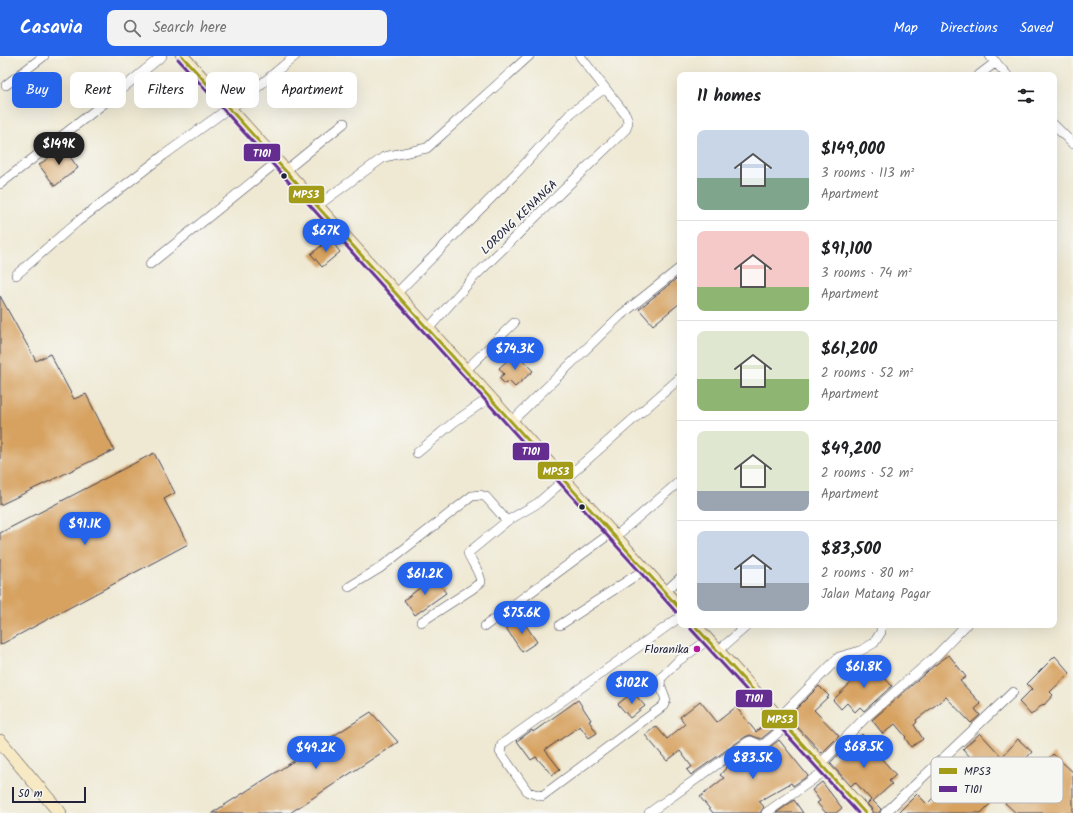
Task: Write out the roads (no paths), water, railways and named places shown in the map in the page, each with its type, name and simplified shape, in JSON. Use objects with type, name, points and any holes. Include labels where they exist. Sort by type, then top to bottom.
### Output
[{"type":"main road","points":[[182,56],[206,83]]},
{"type":"main road","points":[[228,108],[677,606]]},
{"type":"main road","points":[[697,628],[864,813]]},
{"type":"main road","points":[[0,741],[60,813]]},
{"type":"street","points":[[6,85],[44,56]]},
{"type":"street","points":[[0,184],[107,101],[162,56]]},
{"type":"street","points":[[259,86],[295,56]]},
{"type":"street","points":[[317,206],[384,157],[427,148],[529,56]]},
{"type":"street","points":[[396,294],[520,169],[571,113],[605,88],[580,56]]},
{"type":"street","points":[[982,72],[993,59],[1004,72]]},
{"type":"street","name":"LORONG KENANGA","points":[[428,329],[474,277],[626,129],[628,122],[626,115],[605,88]]},
{"type":"street","points":[[16,275],[77,222],[228,108]]},
{"type":"street","points":[[150,264],[281,166],[344,124]]},
{"type":"street","points":[[1057,128],[1073,144]]},
{"type":"street","points":[[511,422],[621,315],[677,270]]},
{"type":"street","points":[[465,371],[514,323]]},
{"type":"street","points":[[421,622],[472,589],[480,582],[480,576],[468,553],[507,521],[538,503],[677,381]]},
{"type":"street","points":[[417,453],[454,422],[489,398]]},
{"type":"street","points":[[485,626],[613,535],[677,483]]},
{"type":"street","points":[[349,588],[380,568],[472,496],[480,494],[486,497],[507,521]]},
{"type":"street","points":[[560,625],[644,570]]},
{"type":"street","points":[[665,592],[677,581]]},
{"type":"street","points":[[677,619],[502,744],[500,752],[528,792],[542,796],[663,706],[666,700],[660,684],[660,678],[678,661],[708,640]]},
{"type":"street","points":[[718,651],[745,628]]},
{"type":"street","points":[[649,813],[748,742],[762,746],[839,657],[860,651],[874,643],[881,628]]},
{"type":"street","points":[[766,813],[823,767],[865,718],[937,655],[963,628]]},
{"type":"street","points":[[944,757],[1013,692]]},
{"type":"street","points":[[885,813],[931,770]]},
{"type":"place","name":"Floranika","points":[[697,649]]}]
